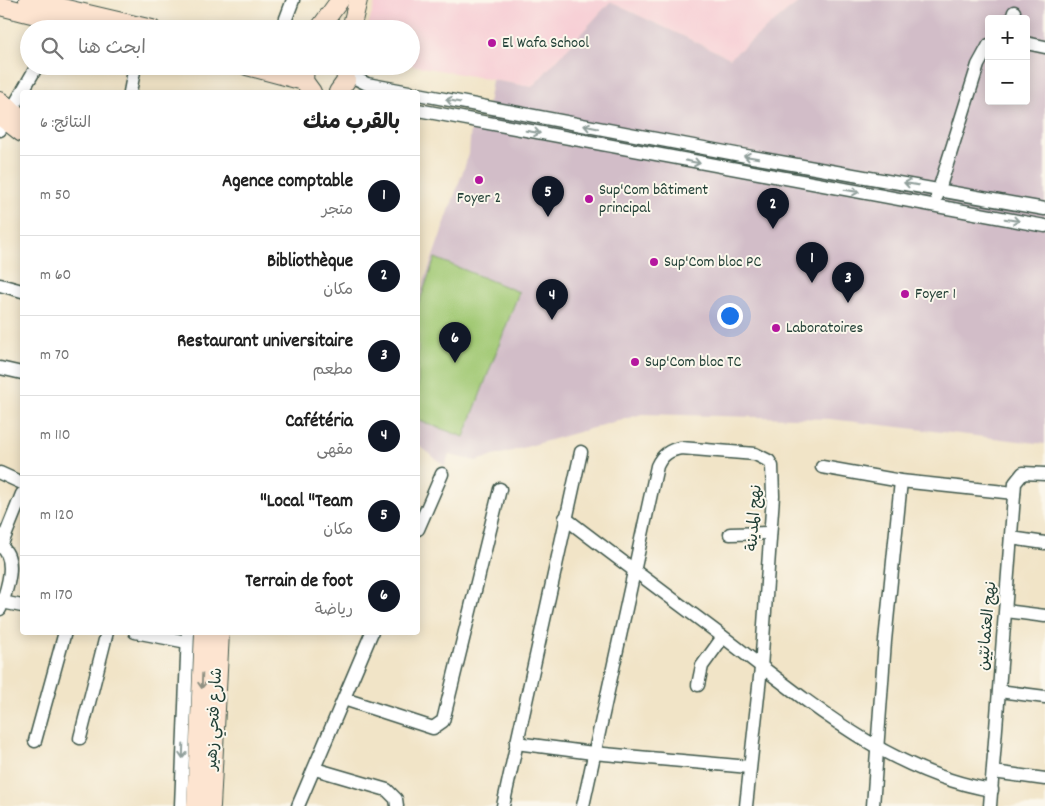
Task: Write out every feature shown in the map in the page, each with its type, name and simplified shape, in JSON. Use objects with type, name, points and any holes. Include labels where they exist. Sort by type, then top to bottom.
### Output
[{"type":"street","points":[[28,0],[70,20]]},
{"type":"street","points":[[285,20],[293,0]]},
{"type":"street","points":[[326,20],[341,0]]},
{"type":"street","points":[[335,20],[341,0]]},
{"type":"street","points":[[353,20],[358,0]]},
{"type":"street","points":[[0,6],[96,20]]},
{"type":"street","points":[[1030,44],[1045,47]]},
{"type":"street","points":[[935,206],[938,189],[978,65],[985,52]]},
{"type":"street","points":[[23,90],[32,75]]},
{"type":"street","points":[[130,90],[133,75]]},
{"type":"street","points":[[284,75],[308,85]]},
{"type":"street","points":[[339,90],[346,81],[346,75]]},
{"type":"street","points":[[354,75],[367,84],[398,90]]},
{"type":"street","points":[[20,94],[7,116],[20,130]]},
{"type":"street","points":[[420,94],[741,156],[1045,209]]},
{"type":"street","points":[[420,110],[1045,226]]},
{"type":"street","points":[[0,285],[20,290]]},
{"type":"street","points":[[0,368],[20,373]]},
{"type":"street","name":"نهج المدينة","points":[[633,570],[657,466],[661,458],[671,450],[681,448],[755,454],[769,461],[772,466],[774,480],[761,668],[746,806]]},
{"type":"street","points":[[503,806],[581,452]]},
{"type":"street","points":[[822,467],[901,481],[1014,492]]},
{"type":"street","points":[[0,473],[20,482]]},
{"type":"street","name":"نهج العثمانيّين","points":[[990,806],[1014,492],[1016,480],[1023,473],[1045,474]]},
{"type":"street","points":[[420,524],[442,474]]},
{"type":"street","points":[[873,806],[885,641],[901,481]]},
{"type":"street","points":[[344,699],[433,728],[443,721],[500,489]]},
{"type":"street","points":[[20,499],[0,546],[5,549],[10,559],[2,599],[20,605]]},
{"type":"street","points":[[565,518],[723,637],[761,668],[878,749],[933,776],[967,787],[992,790]]},
{"type":"street","points":[[730,534],[770,533]]},
{"type":"street","points":[[1011,538],[1045,543]]},
{"type":"street","points":[[582,806],[633,570]]},
{"type":"street","points":[[1006,611],[1045,616]]},
{"type":"street","points":[[35,741],[64,635]]},
{"type":"street","points":[[80,738],[106,635]]},
{"type":"street","points":[[161,635],[187,638],[181,806]]},
{"type":"street","name":"شارع فتحي زهير","points":[[196,806],[204,635]]},
{"type":"street","name":"شارع فتحي زهير","points":[[211,806],[220,635]]},
{"type":"street","points":[[298,806],[371,635]]},
{"type":"street","points":[[698,685],[702,666],[723,637]]},
{"type":"street","points":[[999,691],[1045,697]]},
{"type":"street","points":[[516,743],[593,753],[749,767]]},
{"type":"street","points":[[314,770],[386,790],[396,799],[397,806]]},
{"type":"street","points":[[993,772],[1045,779]]},
{"type":"shaded area","name":"El Wafa School","points":[[376,0],[801,0],[730,58],[610,2],[532,87],[420,67],[420,20],[370,20]]},
{"type":"shaded area","points":[[801,0],[1045,0],[1045,444],[830,419],[642,414],[476,461],[449,455],[445,466],[420,447],[420,293],[469,154],[471,125],[485,124],[492,80],[532,87],[610,2],[730,58]]},
{"type":"green space","points":[[435,258],[519,292],[464,437],[420,421],[420,300]]},
{"type":"place","name":"El Wafa School","points":[[492,43]]},
{"type":"place","name":"Foyer 2","points":[[479,180]]},
{"type":"place","name":"Sup'Com bâtiment principal","points":[[589,199]]},
{"type":"place","name":"Local \"Team\"","points":[[548,217]]},
{"type":"place","name":"Bibliothèque","points":[[773,229]]},
{"type":"place","name":"Sup'Com bloc PC","points":[[654,262]]},
{"type":"place","name":"Agence comptable","points":[[812,283]]},
{"type":"place","name":"Foyer 1","points":[[905,294]]},
{"type":"place","name":"Restaurant universitaire","points":[[848,303]]},
{"type":"place","name":"Cafétéria","points":[[552,320]]},
{"type":"place","name":"Laboratoires","points":[[776,328]]},
{"type":"place","name":"Sup'Com bloc TC","points":[[635,362]]},
{"type":"place","name":"Terrain de foot","points":[[455,363]]}]
